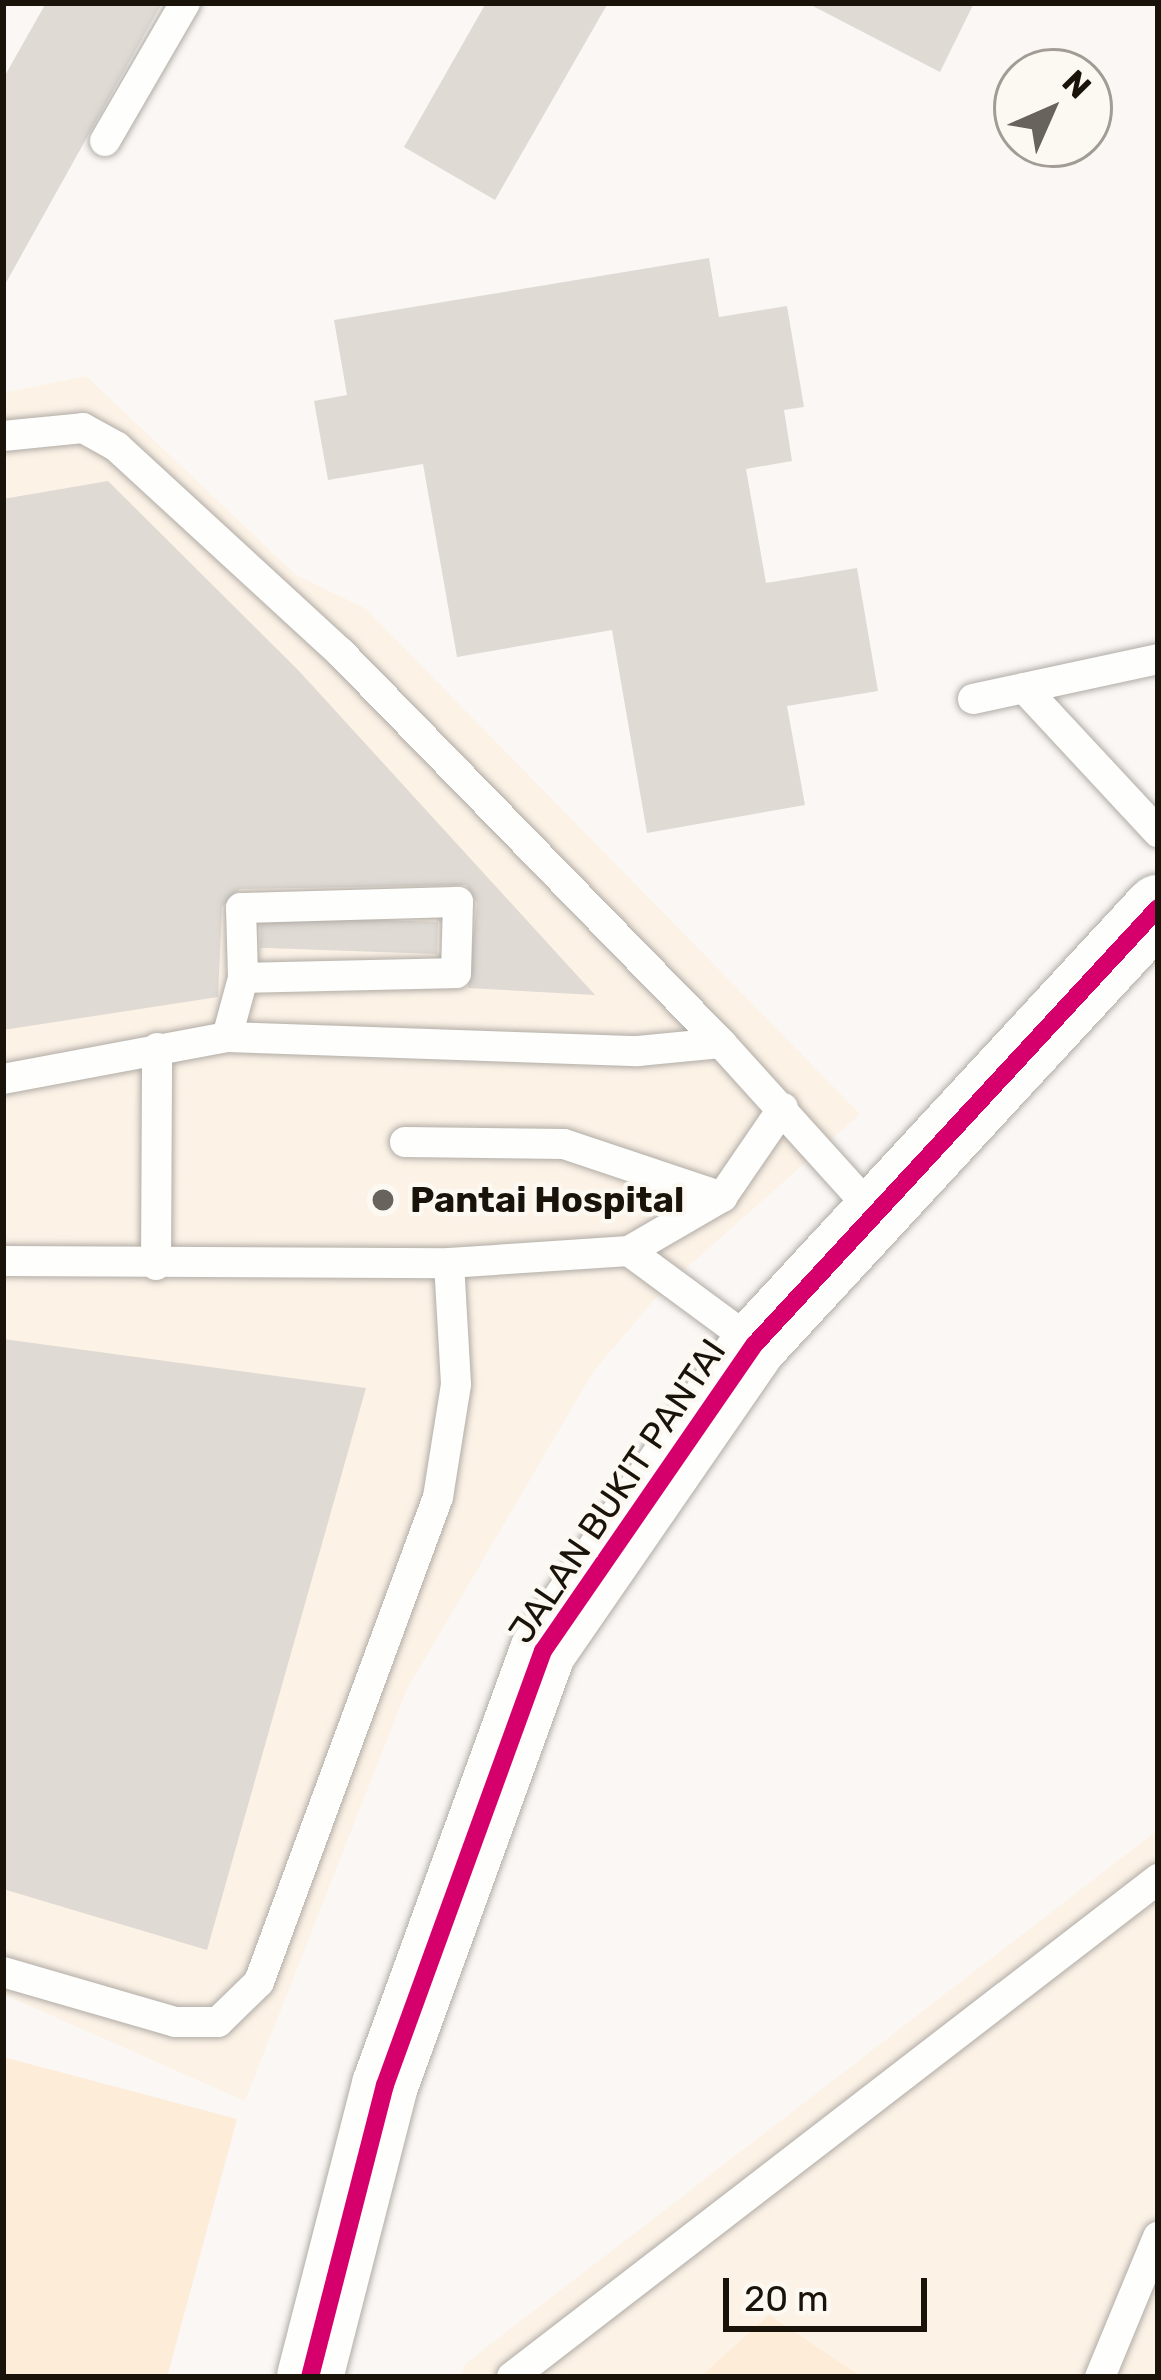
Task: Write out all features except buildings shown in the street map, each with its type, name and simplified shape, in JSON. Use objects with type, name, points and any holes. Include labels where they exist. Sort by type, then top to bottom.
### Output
[{"type":"street","name":"JALAN BUKIT PANTAI","points":[[310,2377],[385,2086],[543,1651],[755,1344],[873,1211],[1158,908]]},
{"type":"lane","points":[[106,141],[184,3]]},
{"type":"lane","points":[[3,436],[83,428],[117,447],[340,653],[721,1043],[873,1211]]},
{"type":"lane","points":[[974,699],[1158,659]]},
{"type":"lane","points":[[1024,688],[1158,832]]},
{"type":"lane","points":[[227,1037],[243,978],[241,908],[458,902],[456,973],[243,978]]},
{"type":"lane","points":[[3,1079],[227,1037],[638,1051],[721,1043]]},
{"type":"lane","points":[[156,1265],[157,1048]]},
{"type":"lane","points":[[3,1261],[449,1263],[629,1251],[722,1197],[783,1108]]},
{"type":"lane","points":[[405,1142],[565,1144],[722,1197]]},
{"type":"lane","points":[[629,1251],[755,1344]]},
{"type":"lane","points":[[3,1972],[175,2022],[218,2022],[260,1982],[285,1901],[438,1497],[456,1384],[449,1263]]},
{"type":"lane","points":[[512,2377],[1158,1879]]},
{"type":"lane","points":[[1100,2377],[1158,2237]]},
{"type":"shaded area","name":"Pantai Hospital","points":[[86,376],[296,575],[366,609],[860,1114],[665,1287],[593,1372],[406,1691],[245,2101],[3,1994],[3,393]]},
{"type":"shaded area","points":[[1158,1830],[1158,2377],[461,2377],[465,2364]]},
{"type":"shaded area","points":[[3,2057],[237,2119],[167,2377],[3,2377]]},
{"type":"shaded area","points":[[769,2315],[862,2377],[700,2377]]},
{"type":"cycle path","points":[[310,2377],[385,2085],[543,1651],[755,1344],[1158,908]]},
{"type":"place","name":"Pantai Hospital","points":[[383,1200]]}]
